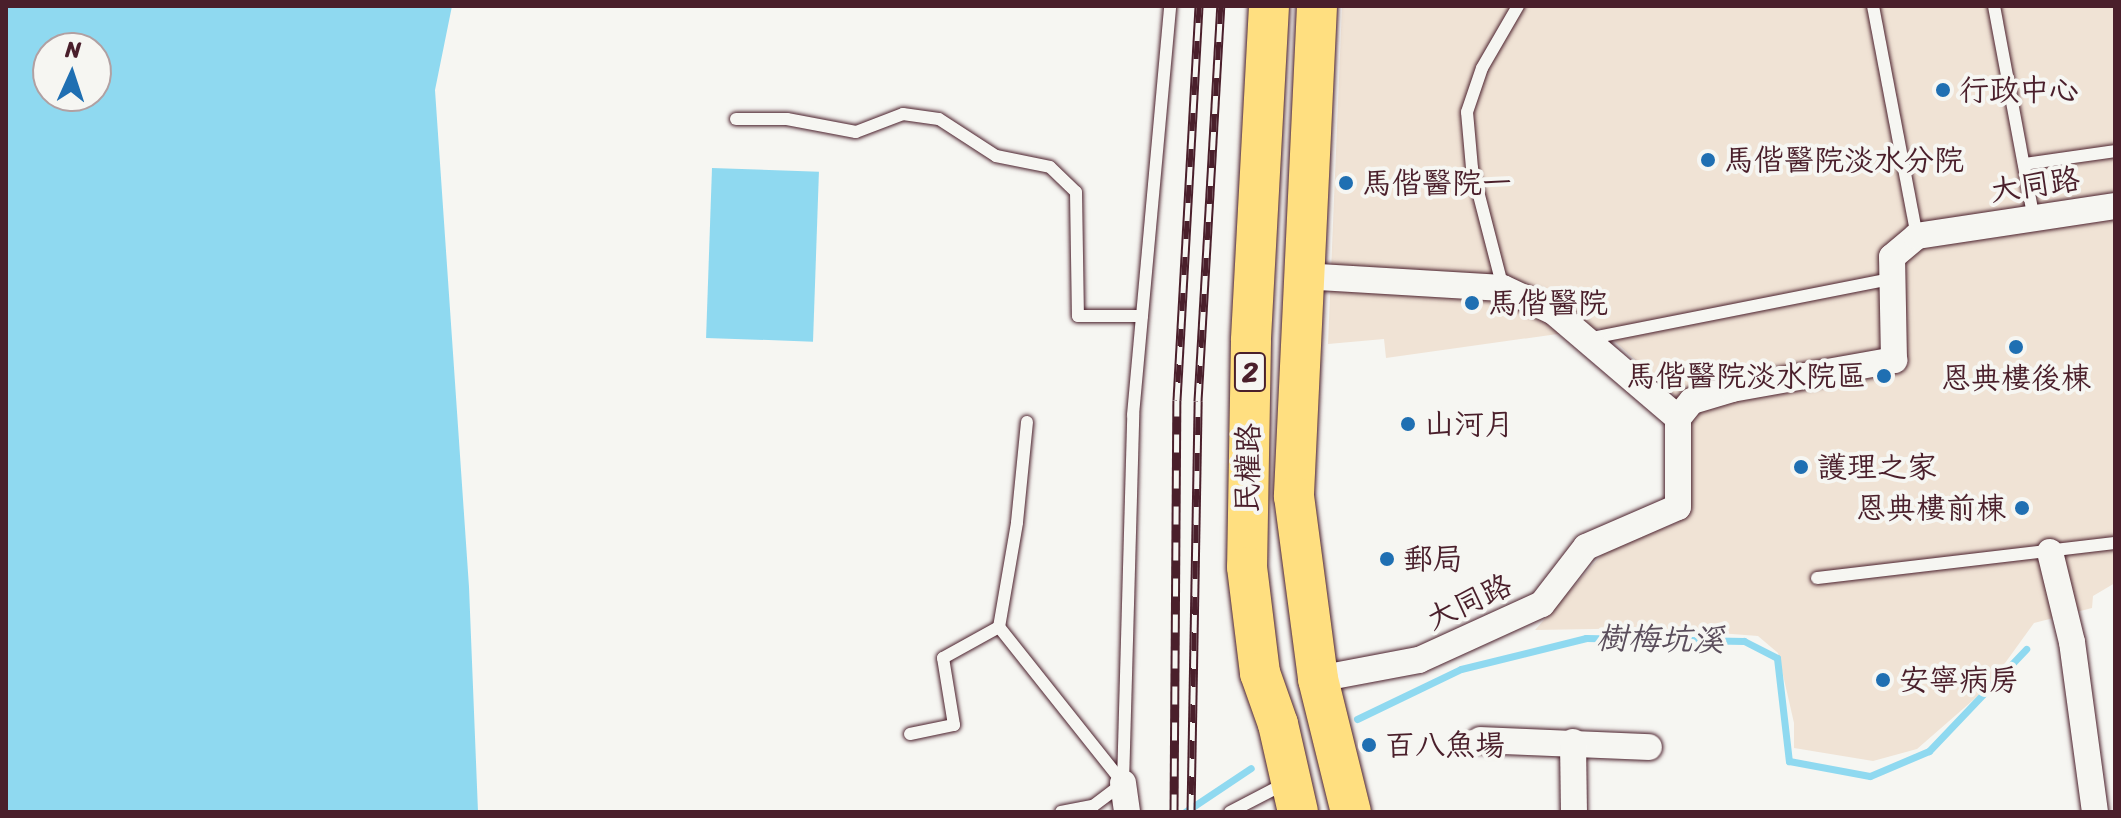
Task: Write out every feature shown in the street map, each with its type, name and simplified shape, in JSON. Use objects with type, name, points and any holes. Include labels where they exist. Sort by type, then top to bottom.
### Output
[{"type":"main road","name":"民權路","points":[[1269,6],[1251,341],[1247,567],[1260,673],[1290,785]]},
{"type":"main road","name":"民權路","points":[[1317,6],[1294,496],[1318,679],[1351,812]]},
{"type":"street","name":"大同路","points":[[1917,236],[2033,215],[2115,206]]},
{"type":"street","points":[[1302,276],[1503,288],[1554,312],[1678,418],[1692,401],[1732,389],[1894,360],[1890,279],[1892,257],[1917,236]]},
{"type":"street","name":"大同路","points":[[1318,679],[1419,660],[1542,604],[1586,547],[1678,507],[1678,418]]},
{"type":"street","points":[[2050,552],[2072,642],[2095,812]]},
{"type":"street","points":[[1480,740],[1649,747]]},
{"type":"street","points":[[1573,742],[1574,812]]},
{"type":"street","points":[[1123,783],[1127,812]]},
{"type":"lane","points":[[1123,783],[1133,415],[1170,6]]},
{"type":"lane","points":[[1503,288],[1472,168],[1467,112],[1482,68],[1518,6]]},
{"type":"lane","points":[[1873,6],[1917,236]]},
{"type":"lane","points":[[1994,6],[2033,215]]},
{"type":"lane","points":[[736,119],[787,119],[856,132],[903,114],[939,119],[996,156],[1050,167],[1076,192],[1078,316],[1142,316]]},
{"type":"lane","points":[[2024,164],[2115,151]]},
{"type":"lane","points":[[1587,339],[1890,279]]},
{"type":"lane","points":[[1027,422],[999,627],[1026,667],[1064,704],[1123,783]]},
{"type":"lane","points":[[1817,578],[2115,543]]},
{"type":"lane","points":[[910,734],[954,725],[943,658],[999,627]]},
{"type":"lane","points":[[1061,812],[1093,806],[1123,783]]},
{"type":"lane","points":[[1230,812],[1290,785]]},
{"type":"shaded area","name":"馬偕醫院淡水院區","points":[[1342,6],[2115,6],[2115,583],[2093,596],[2092,608],[2034,623],[1987,688],[1917,749],[1873,761],[1794,748],[1794,723],[1778,653],[1758,636],[1654,628],[1535,630],[1606,550],[1676,523],[1689,504],[1691,423],[1673,394],[1600,328],[1386,358],[1384,339],[1328,344]]},
{"type":"water","points":[[6,6],[452,6],[435,90],[469,587],[478,812],[6,812]]},
{"type":"water","points":[[712,168],[819,172],[813,342],[706,338]]},
{"type":"waterway","name":"樹梅坑溪","points":[[1357,719],[1461,669],[1586,638],[1744,641],[1777,658],[1789,761],[1870,776],[1929,751],[2026,649]]},
{"type":"waterway","name":"樹梅坑溪","points":[[1185,812],[1251,768]]},
{"type":"railway","points":[[1174,812],[1177,400],[1199,6]]},
{"type":"railway","points":[[1191,812],[1198,401],[1221,6]]},
{"type":"place","name":"行政中心","points":[[1943,90]]},
{"type":"place","name":"馬偕醫院淡水分院","points":[[1708,160]]},
{"type":"place","name":"馬偕醫院一","points":[[1346,183]]},
{"type":"place","name":"馬偕醫院","points":[[1472,303]]},
{"type":"place","name":"恩典樓後棟","points":[[2016,347]]},
{"type":"place","name":"馬偕醫院淡水院區","points":[[1884,376]]},
{"type":"place","name":"山河月","points":[[1408,424]]},
{"type":"place","name":"護理之家","points":[[1801,467]]},
{"type":"place","name":"恩典樓前棟","points":[[2022,508]]},
{"type":"place","name":"郵局","points":[[1387,559]]},
{"type":"place","name":"安寧病房","points":[[1883,680]]},
{"type":"place","name":"百八魚場","points":[[1369,745]]}]
